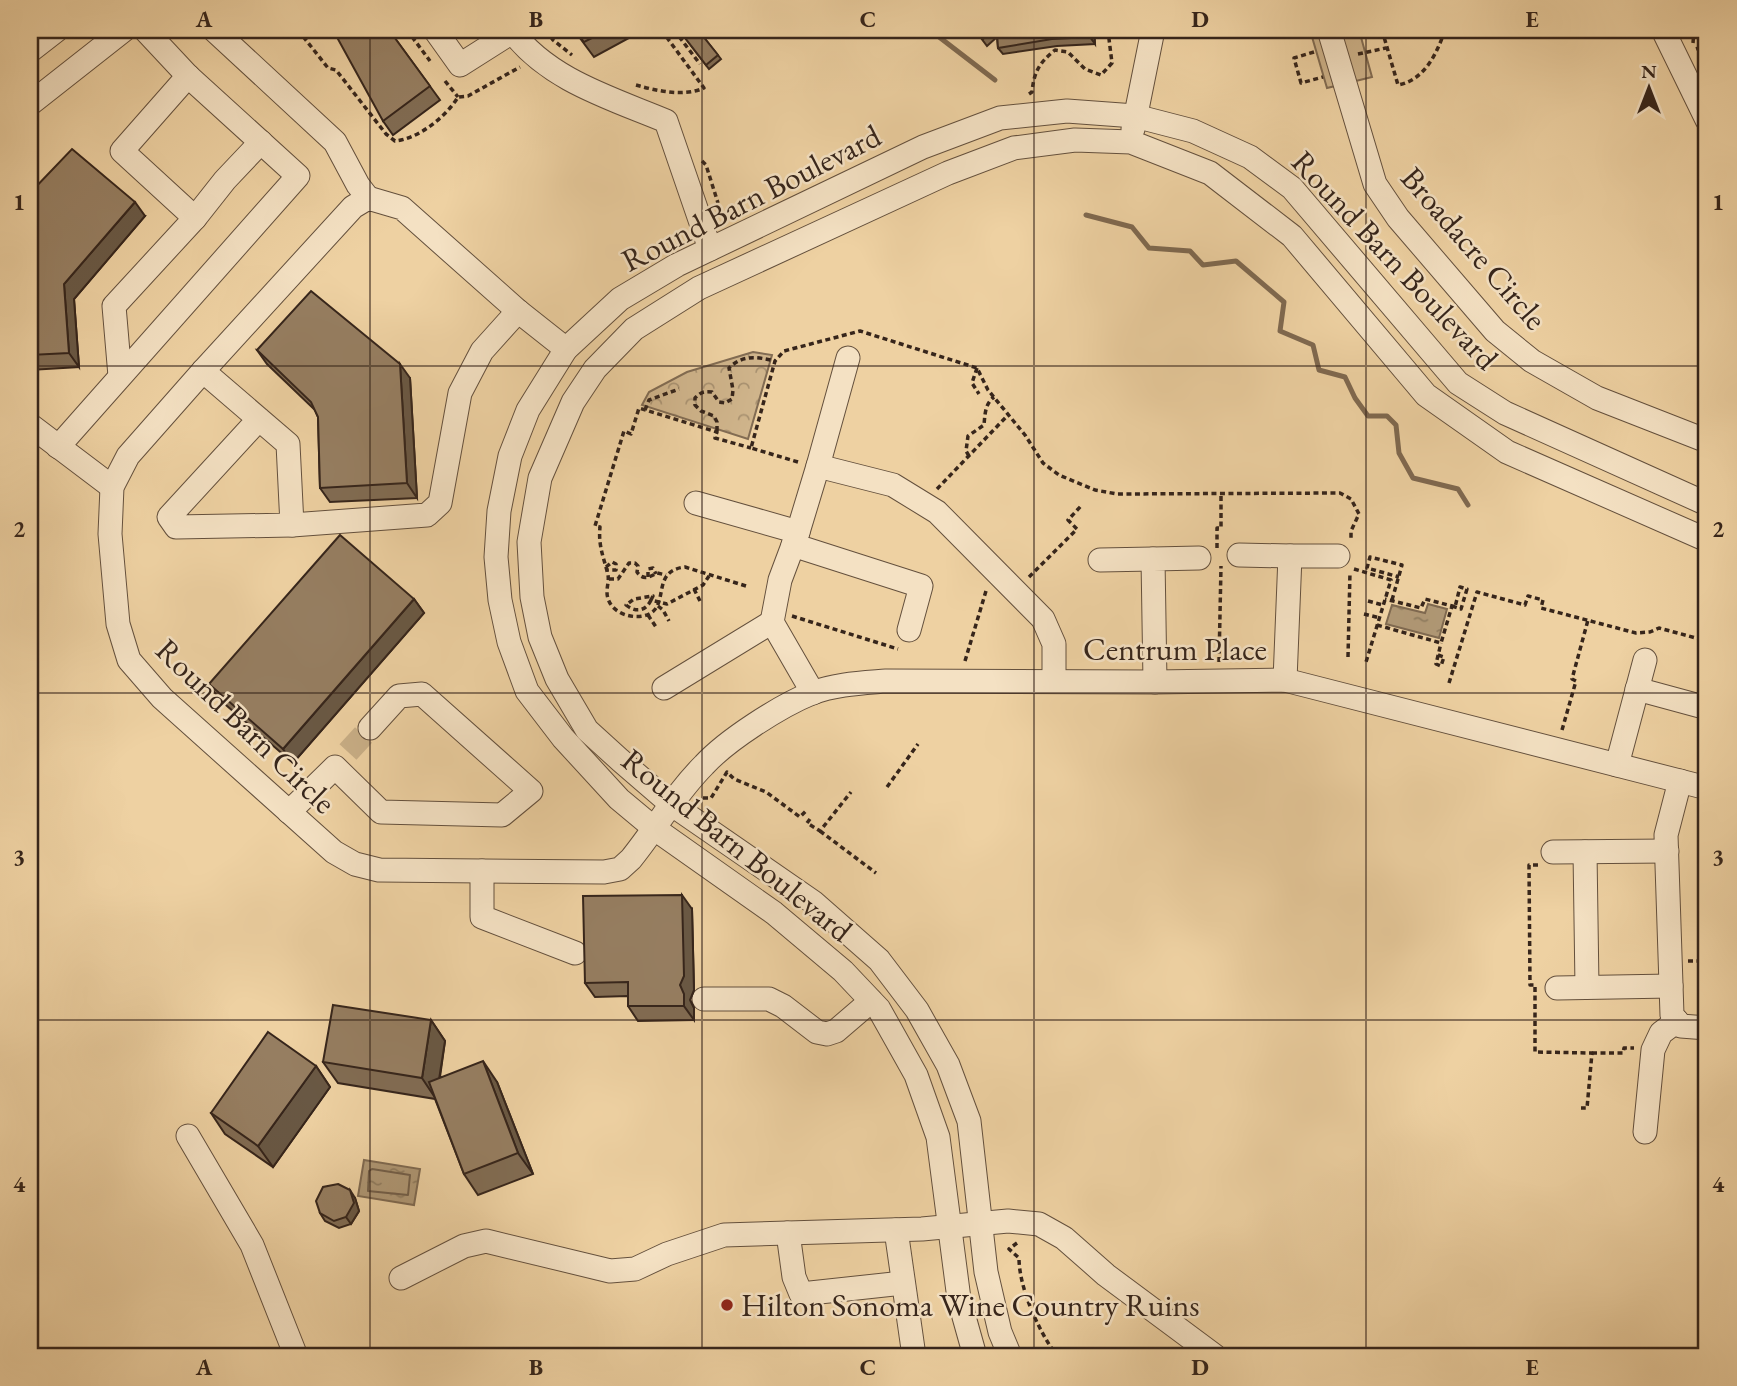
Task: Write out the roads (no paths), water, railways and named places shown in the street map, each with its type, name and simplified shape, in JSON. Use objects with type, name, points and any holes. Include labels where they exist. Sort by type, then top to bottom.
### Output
[{"type":"street","points":[[30,51],[57,30]]},
{"type":"street","points":[[30,104],[124,30]]},
{"type":"street","points":[[58,447],[298,176],[188,76],[145,30]]},
{"type":"street","points":[[214,30],[335,142],[368,198],[402,208],[518,311],[566,349]]},
{"type":"street","points":[[435,30],[460,65],[512,31],[528,51],[564,78],[666,121],[710,249]]},
{"type":"street","points":[[1131,142],[1151,30]]},
{"type":"street","points":[[1663,30],[1707,120]]},
{"type":"street","name":"Broadacre Circle","points":[[1332,38],[1375,184],[1398,219],[1495,331],[1532,361],[1597,398],[1707,441]]},
{"type":"street","points":[[188,76],[122,151],[195,218]]},
{"type":"street","name":"Round Barn Boulevard","points":[[975,1356],[959,1299],[938,1137],[916,1075],[879,1009],[843,971],[774,913],[655,829],[619,799],[563,738],[527,691],[509,642],[500,600],[496,546],[499,511],[510,456],[528,410],[566,349],[620,299],[677,265],[923,147],[1000,118],[1067,111],[1135,116],[1193,131],[1239,151],[1292,188],[1458,383],[1505,413],[1707,504]]},
{"type":"street","name":"Round Barn Boulevard","points":[[1010,1356],[1000,1332],[986,1272],[969,1121],[948,1065],[917,1010],[879,960],[813,902],[671,804],[587,730],[557,679],[540,637],[532,597],[529,542],[541,478],[573,402],[595,369],[634,328],[699,288],[948,173],[1014,148],[1075,140],[1131,142],[1210,173],[1292,236],[1426,395],[1507,452],[1707,540]]},
{"type":"street","points":[[120,376],[114,306],[261,142]]},
{"type":"street","name":"Round Barn Circle","points":[[368,198],[354,207],[203,371],[128,456],[111,487],[110,534],[118,624],[129,660],[162,698],[334,852],[355,864],[379,870],[482,872],[604,872],[620,869],[655,829],[671,804]]},
{"type":"street","points":[[259,419],[169,517],[176,527],[292,525],[427,515],[440,503],[460,393],[482,351],[518,311]]},
{"type":"street","points":[[813,693],[779,618],[780,580],[796,539],[809,464],[848,358]]},
{"type":"street","points":[[203,371],[288,444],[292,525]]},
{"type":"street","points":[[30,425],[111,487]]},
{"type":"street","points":[[809,464],[893,485],[937,512],[1043,619],[1054,644],[1054,681]]},
{"type":"street","points":[[696,503],[921,586],[909,641]]},
{"type":"street","points":[[1100,560],[1290,556],[1344,550]]},
{"type":"street","points":[[1285,680],[1290,556]]},
{"type":"street","points":[[1153,559],[1155,682]]},
{"type":"street","points":[[664,688],[779,618]]},
{"type":"street","points":[[1617,765],[1645,660]]},
{"type":"street","name":"Centrum Place","points":[[671,804],[705,763],[769,717],[813,693],[850,684],[886,681],[1285,680],[1707,788]]},
{"type":"street","points":[[1637,689],[1707,708]]},
{"type":"street","points":[[289,812],[342,759],[381,812],[502,815],[531,791],[422,694],[399,696],[370,728]]},
{"type":"street","points":[[1680,781],[1669,818],[1667,851],[1672,1015],[1681,1026],[1707,1028]]},
{"type":"street","points":[[1553,852],[1667,851]]},
{"type":"street","points":[[1585,852],[1587,987]]},
{"type":"street","points":[[482,872],[482,917],[575,953]]},
{"type":"street","points":[[1557,988],[1671,986]]},
{"type":"street","points":[[704,999],[769,999],[783,1006],[817,1032],[827,1034],[836,1031],[871,1001]]},
{"type":"street","points":[[1645,1132],[1653,1050],[1661,1033],[1677,1021]]},
{"type":"street","points":[[188,1136],[252,1245],[296,1356]]},
{"type":"street","points":[[401,1278],[464,1246],[486,1241],[610,1271],[635,1269],[667,1254],[724,1235],[896,1230],[1008,1221],[1039,1224],[1064,1238],[1106,1275],[1215,1356]]},
{"type":"street","points":[[896,1230],[914,1356]]},
{"type":"street","points":[[788,1233],[793,1277],[801,1294],[904,1283]]},
{"type":"water","points":[[1428,604],[1447,609],[1439,638],[1386,624],[1392,605],[1425,613]]},
{"type":"water","points":[[364,1160],[420,1169],[414,1205],[358,1196]]},
{"type":"waterway","points":[[930,30],[995,80]]},
{"type":"waterway","points":[[1086,215],[1132,227],[1149,248],[1190,251],[1203,265],[1236,261],[1284,302],[1280,331],[1313,345],[1319,370],[1345,377],[1368,416],[1387,416],[1396,425],[1399,453],[1413,478],[1458,489],[1468,505]]},
{"type":"tunnel","points":[[348,752],[370,728]]},
{"type":"place","name":"Hilton Sonoma Wine Country Ruins","points":[[727,1305]]}]
